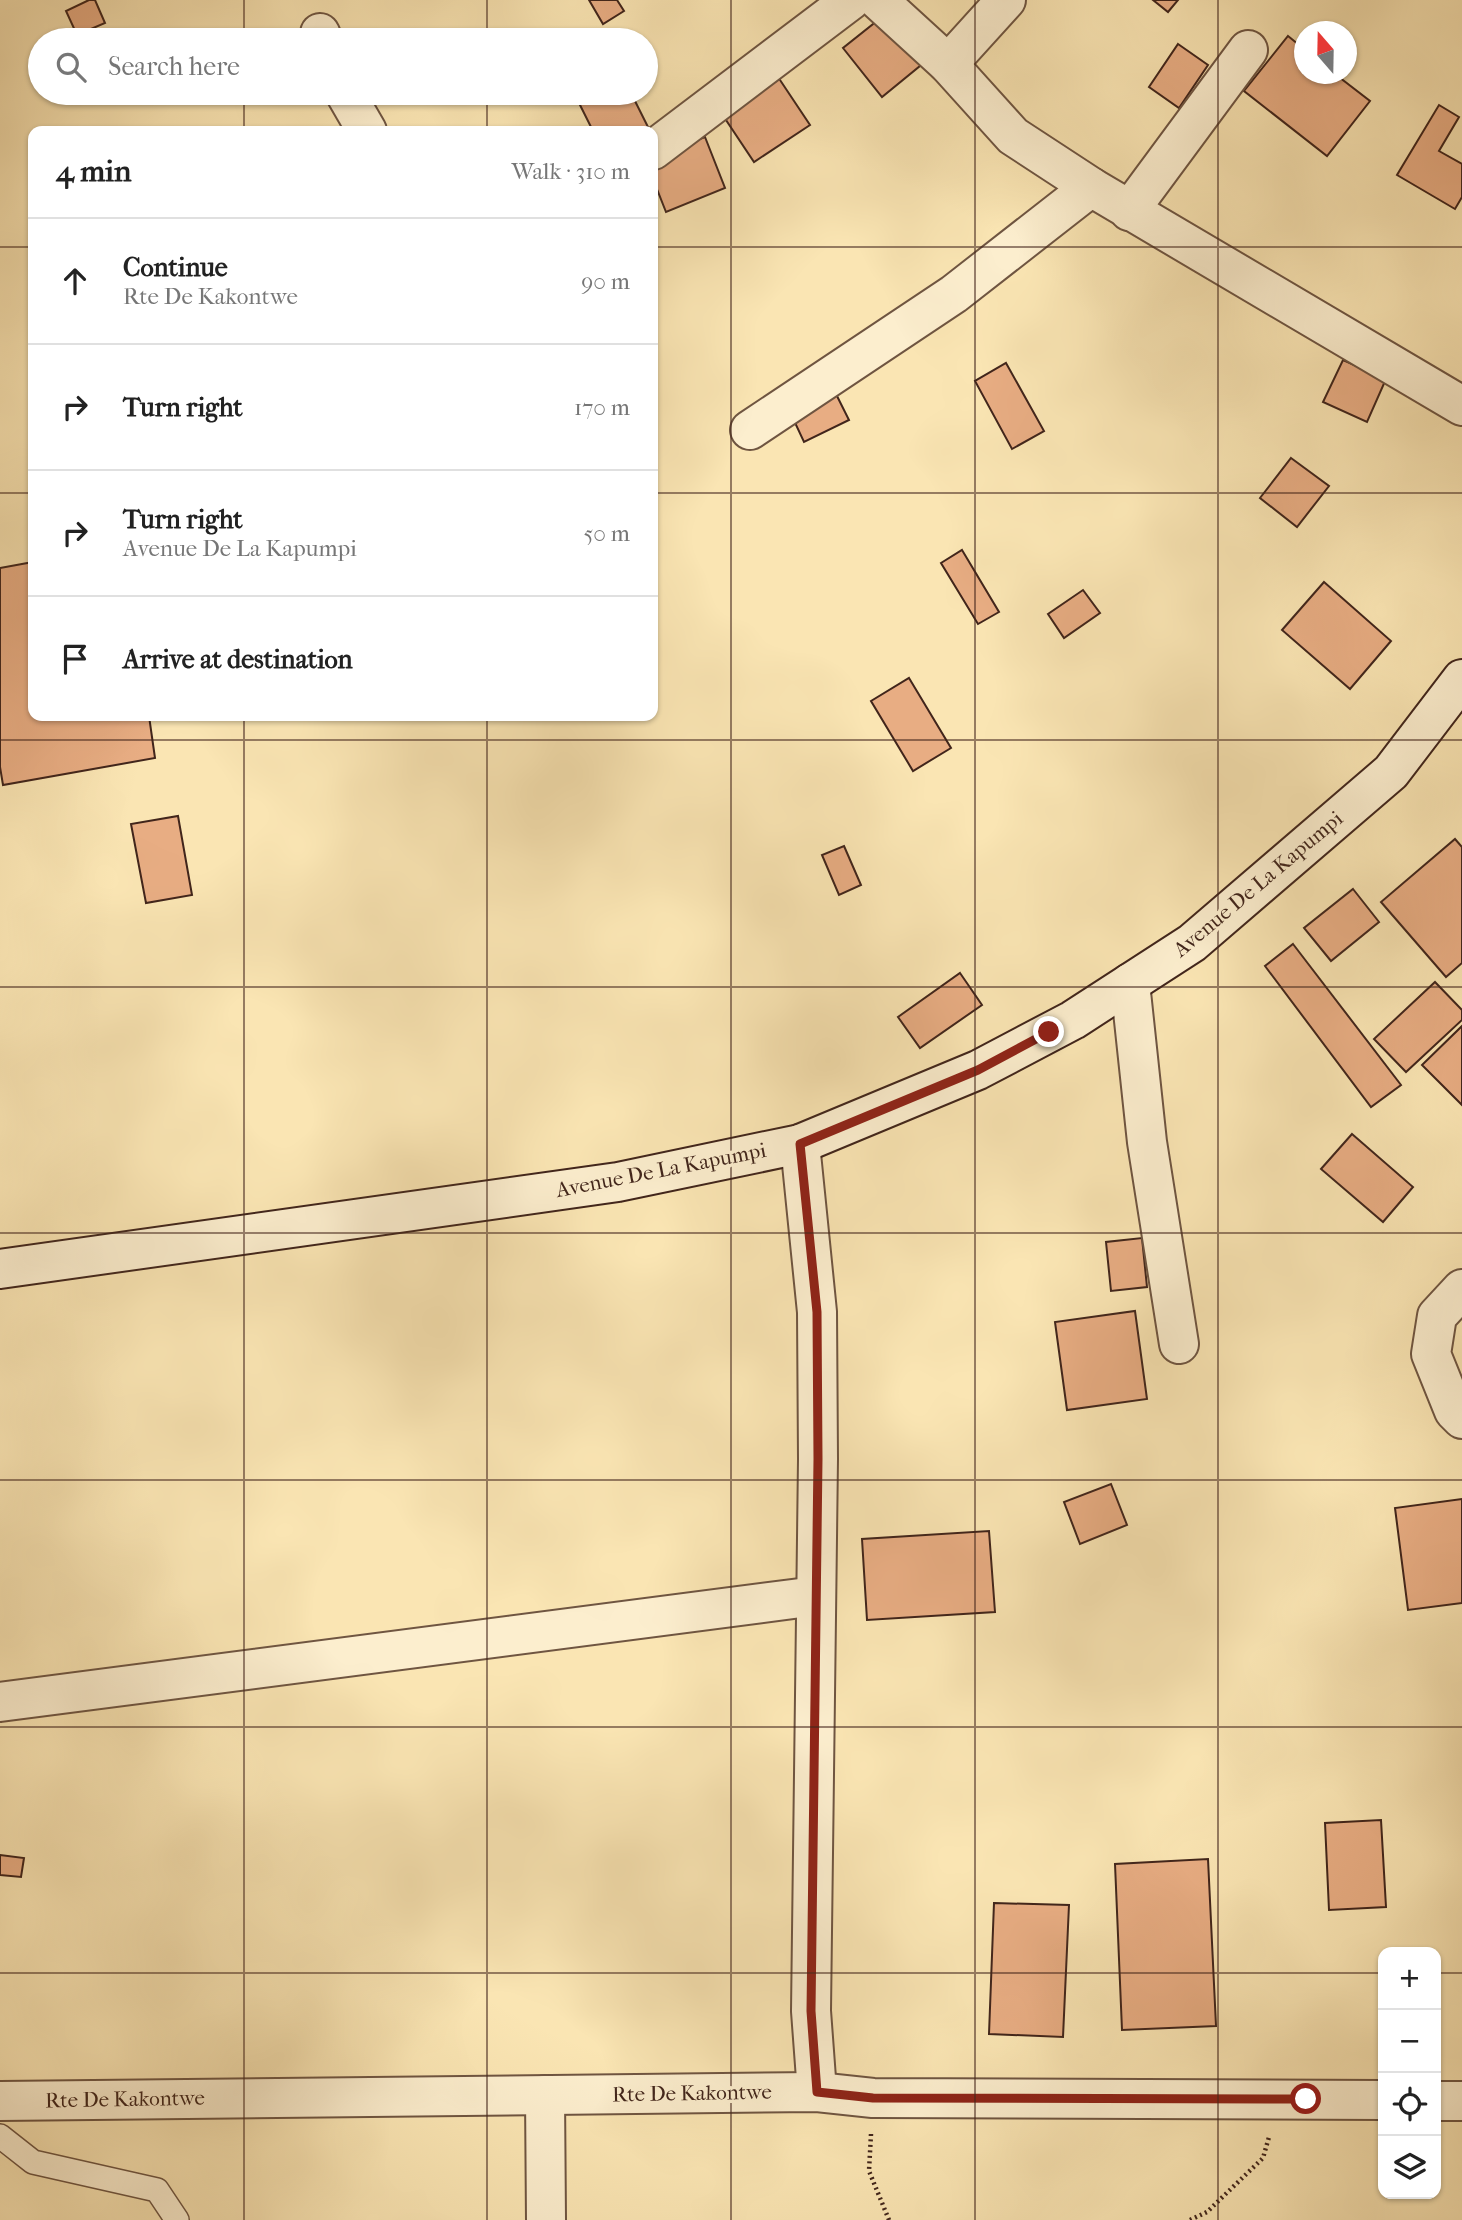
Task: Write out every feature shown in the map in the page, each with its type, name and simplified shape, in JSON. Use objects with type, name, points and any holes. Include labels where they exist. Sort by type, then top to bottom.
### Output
[{"type":"street","points":[[658,146],[852,0]]},
{"type":"street","points":[[878,0],[948,64],[1013,136],[1129,211],[1462,407]]},
{"type":"street","points":[[948,64],[1006,0]]},
{"type":"street","points":[[1129,211],[1248,50]]},
{"type":"street","points":[[352,105],[364,126]]},
{"type":"street","points":[[750,430],[954,294],[1091,187]]},
{"type":"street","name":"Avenue De La Kapumpi","points":[[0,1269],[618,1182],[800,1144],[978,1070],[1073,1020],[1192,943],[1391,772],[1460,685]]},
{"type":"street","points":[[1130,984],[1147,1142],[1179,1344]]},
{"type":"street","points":[[800,1144],[817,1312],[811,2011],[817,2092]]},
{"type":"street","points":[[1462,1289],[1437,1316],[1431,1353],[1454,1411],[1462,1419]]},
{"type":"street","points":[[0,1702],[816,1596]]},
{"type":"street","name":"Rte De Kakontwe","points":[[0,2101],[817,2092],[873,2098],[1378,2100]]},
{"type":"street","points":[[545,2095],[546,2220]]},
{"type":"street","points":[[1441,2101],[1462,2101]]},
{"type":"lane","points":[[0,2136],[33,2162],[157,2190],[177,2220]]},
{"type":"path","points":[[873,2098],[869,2171],[889,2220]]},
{"type":"path","points":[[1190,2220],[1207,2212],[1263,2158],[1280,2099]]},
{"type":"building","points":[[89,0],[95,0],[105,23],[93,28],[74,28],[66,11]]},
{"type":"building","points":[[589,0],[617,0],[624,11],[603,24]]},
{"type":"building","points":[[1153,0],[1178,0],[1168,12]]},
{"type":"building","points":[[887,13],[926,61],[882,97],[843,48]]},
{"type":"building","points":[[1288,36],[1294,41],[1294,84],[1348,84],[1370,101],[1327,156],[1244,91]]},
{"type":"building","points":[[1178,44],[1208,65],[1179,108],[1149,87]]},
{"type":"building","points":[[778,77],[810,125],[754,162],[722,114]]},
{"type":"building","points":[[580,105],[637,105],[648,126],[590,126]]},
{"type":"building","points":[[1439,105],[1459,117],[1439,151],[1462,164],[1462,197],[1455,209],[1397,175]]},
{"type":"building","points":[[705,137],[725,188],[666,212],[658,192],[658,155]]},
{"type":"building","points":[[1343,360],[1386,379],[1367,422],[1323,402]]},
{"type":"building","points":[[1006,363],[1044,431],[1012,449],[975,381]]},
{"type":"building","points":[[834,390],[849,420],[804,442],[790,412]]},
{"type":"building","points":[[1291,458],[1329,486],[1297,527],[1260,498]]},
{"type":"building","points":[[962,550],[999,612],[978,624],[941,563]]},
{"type":"building","points":[[28,563],[28,721],[150,721],[155,758],[3,785],[0,767],[0,568]]},
{"type":"building","points":[[1324,582],[1391,641],[1350,689],[1282,630]]},
{"type":"building","points":[[1083,590],[1100,613],[1064,638],[1048,614]]},
{"type":"building","points":[[909,678],[951,748],[913,771],[871,701]]},
{"type":"building","points":[[178,816],[192,895],[146,903],[131,824]]},
{"type":"building","points":[[1455,839],[1462,847],[1462,963],[1446,977],[1381,902]]},
{"type":"building","points":[[844,846],[861,885],[839,895],[822,855]]},
{"type":"building","points":[[1353,889],[1379,922],[1331,961],[1304,928]]},
{"type":"building","points":[[1293,944],[1401,1085],[1371,1107],[1265,966]]},
{"type":"building","points":[[960,973],[982,1005],[920,1048],[898,1017]]},
{"type":"building","points":[[1435,982],[1462,1010],[1462,1020],[1406,1072],[1374,1039]]},
{"type":"building","points":[[1462,1026],[1462,1105],[1422,1065]]},
{"type":"building","points":[[1352,1134],[1413,1187],[1383,1222],[1321,1169]]},
{"type":"building","points":[[1142,1238],[1147,1287],[1111,1291],[1106,1242]]},
{"type":"building","points":[[1135,1311],[1147,1399],[1067,1410],[1055,1322]]},
{"type":"building","points":[[1111,1484],[1127,1525],[1080,1544],[1064,1502]]},
{"type":"building","points":[[1462,1499],[1462,1603],[1408,1610],[1395,1508]]},
{"type":"building","points":[[989,1531],[995,1612],[867,1620],[862,1539]]},
{"type":"building","points":[[1381,1820],[1386,1907],[1329,1910],[1325,1823]]},
{"type":"building","points":[[0,1855],[24,1858],[21,1877],[0,1875]]},
{"type":"building","points":[[1208,1859],[1216,2026],[1122,2030],[1115,1864]]},
{"type":"building","points":[[994,1903],[1069,1905],[1063,2037],[989,2034]]},
{"type":"route","points":[[1049,1032],[978,1070],[800,1144],[817,1312],[818,1459],[811,2011],[817,2092],[873,2098],[1306,2099]]}]
